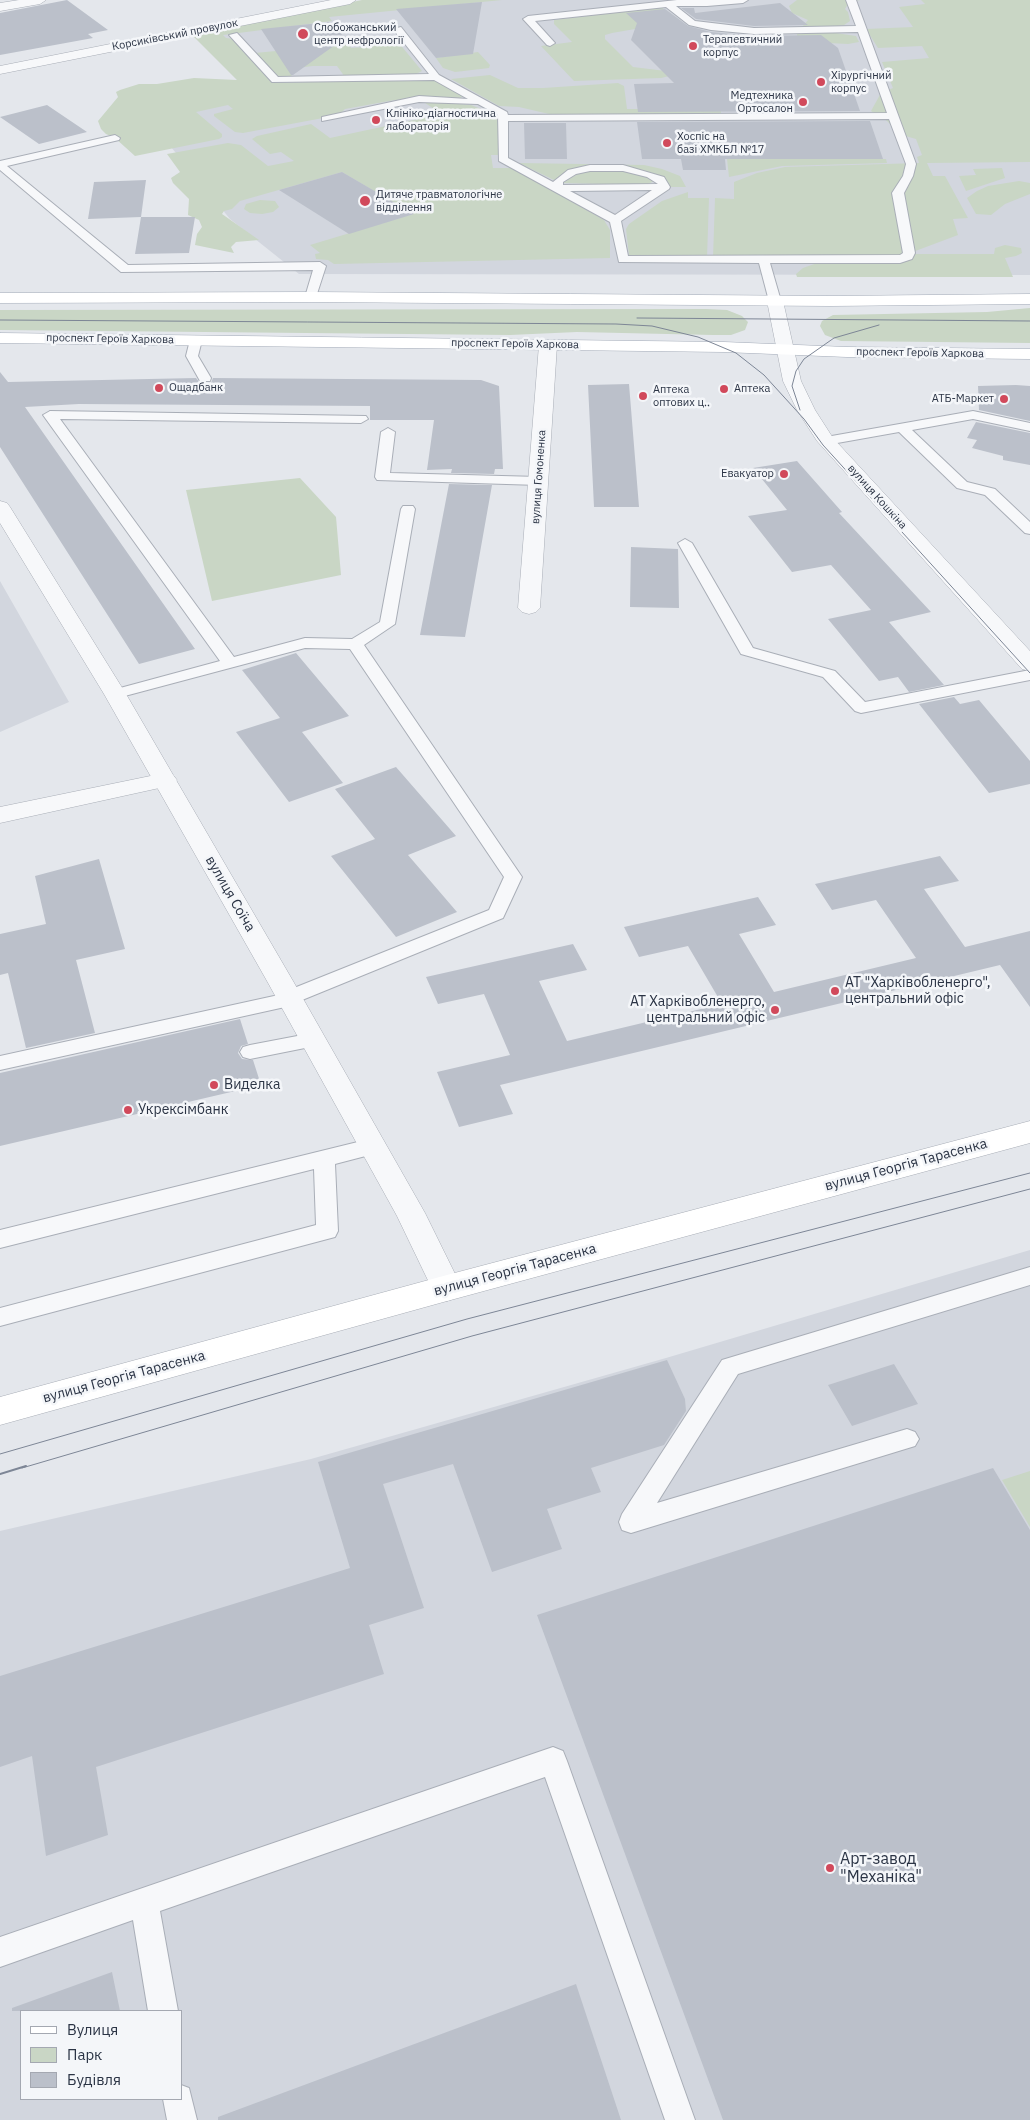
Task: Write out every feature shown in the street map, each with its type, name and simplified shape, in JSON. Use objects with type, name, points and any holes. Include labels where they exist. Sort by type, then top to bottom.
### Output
[{"type":"main road","points":[[0,298],[311,297],[775,301],[1030,299]]},
{"type":"main road","name":"проспект Героїв Харкова","points":[[0,338],[548,345],[1030,354]]},
{"type":"main road","name":"вулиця Георгія Тарасенка","points":[[0,1411],[447,1288],[1030,1132]]},
{"type":"street","points":[[0,7],[40,0]]},
{"type":"street","name":"Корсиківський провулок","points":[[0,70],[350,0]]},
{"type":"street","name":"вулиця Кошкіна","points":[[775,301],[787,350],[792,381],[826,441],[1030,664]]},
{"type":"street","name":"вулиця Гомоненка","points":[[529,608],[548,345]]},
{"type":"street","name":"вулиця Соїча","points":[[0,507],[115,694],[290,998],[374,1146],[447,1288]]},
{"type":"street","points":[[2,814],[165,780]]},
{"type":"lane","points":[[550,43],[528,19],[672,2],[743,0]]},
{"type":"lane","points":[[398,30],[436,77],[500,111],[504,118],[504,159],[614,220],[623,260],[764,261],[900,259],[908,257],[910,253],[898,199],[911,164],[860,29],[851,0]]},
{"type":"lane","points":[[672,2],[692,23],[711,27],[754,31],[860,29]]},
{"type":"lane","points":[[234,35],[275,80],[436,77]]},
{"type":"lane","points":[[326,119],[419,99],[483,102]]},
{"type":"lane","points":[[504,118],[894,116]]},
{"type":"lane","points":[[0,164],[116,138]]},
{"type":"lane","points":[[0,164],[125,269],[320,266],[311,297]]},
{"type":"lane","points":[[558,188],[558,181],[572,172],[606,167],[623,168],[651,174],[660,179],[666,187]]},
{"type":"lane","points":[[558,188],[666,187]]},
{"type":"lane","points":[[614,220],[666,187]]},
{"type":"lane","points":[[764,261],[775,301]]},
{"type":"lane","points":[[196,340],[192,356],[206,378]]},
{"type":"lane","points":[[229,662],[50,415],[194,411],[362,419]]},
{"type":"lane","points":[[826,441],[973,415],[1030,427]]},
{"type":"lane","points":[[902,428],[962,485],[990,492],[1030,530]]},
{"type":"lane","points":[[388,432],[382,477],[539,481]]},
{"type":"lane","points":[[115,694],[304,643],[355,644],[387,624],[408,509]]},
{"type":"lane","points":[[685,543],[747,651],[830,674],[862,708],[1030,675]]},
{"type":"lane","points":[[0,1063],[265,1006],[290,998],[496,914],[513,877],[355,644]]},
{"type":"lane","points":[[250,1052],[313,1040]]},
{"type":"lane","points":[[0,1239],[374,1146]]},
{"type":"lane","points":[[0,1317],[327,1231],[324,1158]]},
{"type":"lane","points":[[907,1439],[631,1522],[730,1367],[1030,1276]]},
{"type":"lane","points":[[0,1952],[553,1761],[680,2120]]},
{"type":"lane","points":[[144,1902],[163,2010]]},
{"type":"lane","points":[[178,2100],[182,2120]]},
{"type":"shaded area","points":[[367,0],[1030,0],[1030,275],[299,274],[230,219],[139,108],[243,86],[194,35]]},
{"type":"shaded area","points":[[0,581],[69,702],[0,732]]},
{"type":"shaded area","points":[[1030,1250],[1030,2120],[0,2120],[0,1531],[311,1459],[666,1358]]},
{"type":"green space","points":[[362,0],[502,0],[329,17],[332,21],[223,35],[226,38],[234,39],[272,83],[433,79],[463,96],[460,98],[395,100],[345,109],[339,115],[243,133],[235,132],[214,116],[214,114],[233,109],[228,105],[196,112],[222,134],[222,137],[219,139],[135,156],[115,138],[106,134],[101,129],[98,121],[118,97],[116,92],[120,90],[139,84],[157,84],[194,78],[237,80],[192,35]]},
{"type":"green space","points":[[797,0],[860,0],[849,2],[845,9],[848,12],[850,21],[844,25],[824,28],[829,32],[856,36],[859,42],[848,44],[809,42],[797,36],[797,33],[808,20],[792,13],[789,6]]},
{"type":"green space","points":[[921,0],[1030,0],[1030,162],[927,163],[933,176],[945,176],[968,218],[953,219],[958,235],[902,256],[713,258],[715,198],[734,199],[734,182],[757,173],[785,167],[919,163],[917,157],[922,155],[916,139],[895,133],[894,128],[887,121],[871,111],[881,93],[893,88],[882,62],[929,58],[922,46],[878,48],[866,29],[913,27],[899,7],[925,4]]},
{"type":"green space","points":[[661,7],[681,21],[612,33],[605,35],[605,39],[633,67],[682,73],[661,78],[574,81],[541,46],[572,42],[554,24],[554,20]]},
{"type":"green space","points":[[379,42],[398,42],[422,71],[416,74],[345,77],[337,66],[313,66],[288,69],[293,78],[279,79],[255,53],[349,44],[351,48],[365,47]]},
{"type":"green space","points":[[478,52],[490,65],[489,68],[455,72],[443,68],[436,58]]},
{"type":"green space","points":[[490,75],[518,88],[618,83],[624,86],[627,109],[721,109],[721,114],[549,114],[519,107],[499,106],[451,79]]},
{"type":"green space","points":[[422,101],[471,105],[499,116],[500,155],[491,155],[493,168],[513,168],[604,220],[610,230],[610,258],[334,264],[328,260],[316,259],[315,254],[320,253],[310,245],[413,214],[342,172],[240,201],[232,209],[224,211],[222,214],[259,240],[236,242],[231,247],[234,253],[195,245],[197,234],[202,227],[199,220],[188,215],[189,199],[173,183],[171,178],[180,172],[167,154],[228,143],[241,145],[268,166],[294,161],[281,152],[270,154],[252,139],[257,136],[311,124],[330,138],[442,114]]},
{"type":"green space","points":[[727,159],[886,159],[887,163],[782,166],[729,177]]},
{"type":"green space","points":[[519,163],[644,165],[680,176],[686,187],[670,187],[666,180],[634,169],[588,167],[556,181]]},
{"type":"green space","points":[[606,168],[643,174],[655,181],[645,185],[562,183],[583,171]]},
{"type":"green space","points":[[1002,168],[1005,178],[966,191],[959,176],[976,175],[973,169]]},
{"type":"green space","points":[[1019,181],[1030,183],[1030,194],[1005,204],[991,215],[976,214],[967,198],[988,186]]},
{"type":"green space","points":[[688,192],[688,198],[709,198],[707,258],[629,255],[626,229],[629,224],[662,201]]},
{"type":"green space","points":[[260,200],[275,201],[279,207],[273,212],[262,214],[250,213],[244,209],[246,204]]},
{"type":"green space","points":[[1005,245],[1021,248],[1022,253],[1005,258],[1013,277],[797,277],[796,274],[803,268],[820,262],[911,254],[994,254],[995,248]]},
{"type":"green space","points":[[1030,308],[1030,343],[841,341],[825,335],[820,326],[822,321],[833,315],[987,312]]},
{"type":"green space","points":[[0,310],[727,310],[742,316],[748,322],[745,330],[731,335],[577,332],[510,335],[0,330]]},
{"type":"green space","points":[[300,478],[336,517],[341,575],[212,601],[186,490]]},
{"type":"green space","points":[[1030,1471],[1030,1527],[1002,1480]]},
{"type":"building","points":[[67,0],[108,30],[88,34],[93,38],[0,55],[0,13]]},
{"type":"building","points":[[482,2],[473,54],[436,58],[396,9]]},
{"type":"building","points":[[780,3],[808,25],[754,26],[696,19],[681,8],[694,8],[695,13]]},
{"type":"building","points":[[665,9],[688,26],[711,32],[754,36],[821,35],[838,48],[860,111],[638,112],[634,84],[674,83],[631,40],[637,23],[626,13]]},
{"type":"building","points":[[330,22],[345,38],[293,75],[291,75],[261,29]]},
{"type":"building","points":[[47,105],[87,132],[39,144],[0,117]]},
{"type":"building","name":"Хоспіс на базі ХМКБЛ №17","points":[[870,121],[883,159],[725,159],[726,170],[683,170],[681,159],[642,159],[637,122]]},
{"type":"building","points":[[524,123],[566,123],[567,159],[525,159]]},
{"type":"building","points":[[342,172],[414,214],[349,234],[279,190]]},
{"type":"building","points":[[146,180],[141,217],[88,219],[94,182]]},
{"type":"building","points":[[141,217],[195,217],[189,253],[135,254]]},
{"type":"building","points":[[0,372],[8,382],[196,378],[200,383],[211,383],[213,378],[481,380],[499,386],[503,469],[495,469],[494,474],[451,473],[452,469],[427,470],[434,420],[370,420],[370,406],[79,404],[25,407],[195,649],[139,664],[0,447]]},
{"type":"building","points":[[629,384],[639,507],[594,507],[588,385]]},
{"type":"building","name":"АТБ-Маркет","points":[[978,386],[1030,386],[1030,421],[979,410]]},
{"type":"building","points":[[976,422],[1030,433],[1030,465],[1003,460],[1003,456],[972,448],[977,440],[967,438]]},
{"type":"building","points":[[797,461],[842,512],[839,513],[931,612],[889,622],[944,685],[909,692],[898,677],[879,681],[828,619],[871,610],[831,565],[792,572],[748,516],[787,510],[753,468]]},
{"type":"building","points":[[449,484],[492,485],[465,637],[420,635]]},
{"type":"building","points":[[631,547],[678,549],[679,608],[630,607]]},
{"type":"building","points":[[296,653],[349,716],[302,732],[343,783],[289,802],[236,732],[280,718],[242,670]]},
{"type":"building","points":[[954,697],[960,704],[979,700],[1030,761],[1030,784],[989,793],[919,704]]},
{"type":"building","points":[[396,767],[456,836],[408,855],[457,912],[396,937],[331,856],[375,839],[335,789]]},
{"type":"building","name":"АТ \"Харківобленерго\", центральний офіс","points":[[940,856],[959,881],[924,889],[965,947],[1030,931],[1030,1007],[1000,965],[500,1085],[513,1114],[459,1127],[437,1072],[510,1055],[484,994],[438,1004],[426,977],[573,944],[587,970],[539,981],[567,1041],[722,1004],[688,946],[639,957],[624,927],[758,897],[776,925],[739,934],[774,992],[916,958],[876,900],[832,910],[815,884]]},
{"type":"building","points":[[99,859],[125,949],[76,960],[95,1033],[26,1048],[8,973],[0,975],[0,934],[46,924],[35,876]]},
{"type":"building","points":[[240,1019],[248,1044],[241,1046],[238,1053],[242,1059],[253,1060],[261,1085],[0,1146],[0,1073]]},
{"type":"building","points":[[667,1360],[685,1399],[686,1411],[664,1445],[591,1468],[601,1492],[547,1509],[562,1549],[492,1572],[453,1464],[383,1484],[424,1608],[369,1625],[384,1674],[96,1767],[108,1835],[46,1856],[32,1756],[0,1767],[0,1676],[350,1568],[318,1462]]},
{"type":"building","points":[[894,1364],[918,1404],[852,1426],[828,1385]]},
{"type":"building","name":"Арт-завод \"Механіка\"","points":[[993,1468],[1030,1530],[1030,2120],[723,2120],[537,1615]]},
{"type":"building","points":[[112,1972],[120,2010],[12,2011],[12,2008]]},
{"type":"building","points":[[576,1984],[621,2120],[218,2120],[218,2117]]},
{"type":"tram line","points":[[637,318],[1030,321]]},
{"type":"tram line","points":[[0,320],[616,324],[652,326],[698,337],[736,353],[764,375],[804,419],[823,445],[1030,673]]},
{"type":"tram line","points":[[800,410],[792,386],[796,371],[804,359],[834,338],[879,325]]},
{"type":"tram line","points":[[0,1454],[467,1319],[1030,1173]]},
{"type":"tram line","points":[[22,1468],[472,1336],[1030,1189]]},
{"type":"tram line","points":[[0,1474],[26,1466]]},
{"type":"place","name":"Слобожанський центр нефрології","points":[[303,34]]},
{"type":"place","name":"Терапевтичний корпус","points":[[693,46]]},
{"type":"place","name":"Хірургічний корпус","points":[[821,82]]},
{"type":"place","name":"Медтехника Ортосалон","points":[[803,102]]},
{"type":"place","name":"Клініко-діагностична лабораторія","points":[[376,120]]},
{"type":"place","name":"Хоспіс на базі ХМКБЛ №17","points":[[667,143]]},
{"type":"place","name":"Дитяче травматологічне відділення","points":[[365,201]]},
{"type":"place","name":"Ощадбанк","points":[[159,388]]},
{"type":"place","name":"Аптека","points":[[724,389]]},
{"type":"place","name":"Аптека оптових ц‥","points":[[643,396]]},
{"type":"place","name":"АТБ-Маркет","points":[[1004,399]]},
{"type":"place","name":"Евакуатор","points":[[784,474]]},
{"type":"place","name":"АТ \"Харківобленерго\", центральний офіс","points":[[835,991]]},
{"type":"place","name":"АТ Харківобленерго, центральний офіс","points":[[775,1010]]},
{"type":"place","name":"Виделка","points":[[214,1085]]},
{"type":"place","name":"Укрексімбанк","points":[[128,1110]]},
{"type":"place","name":"Арт-завод \"Механіка\"","points":[[830,1868]]}]
